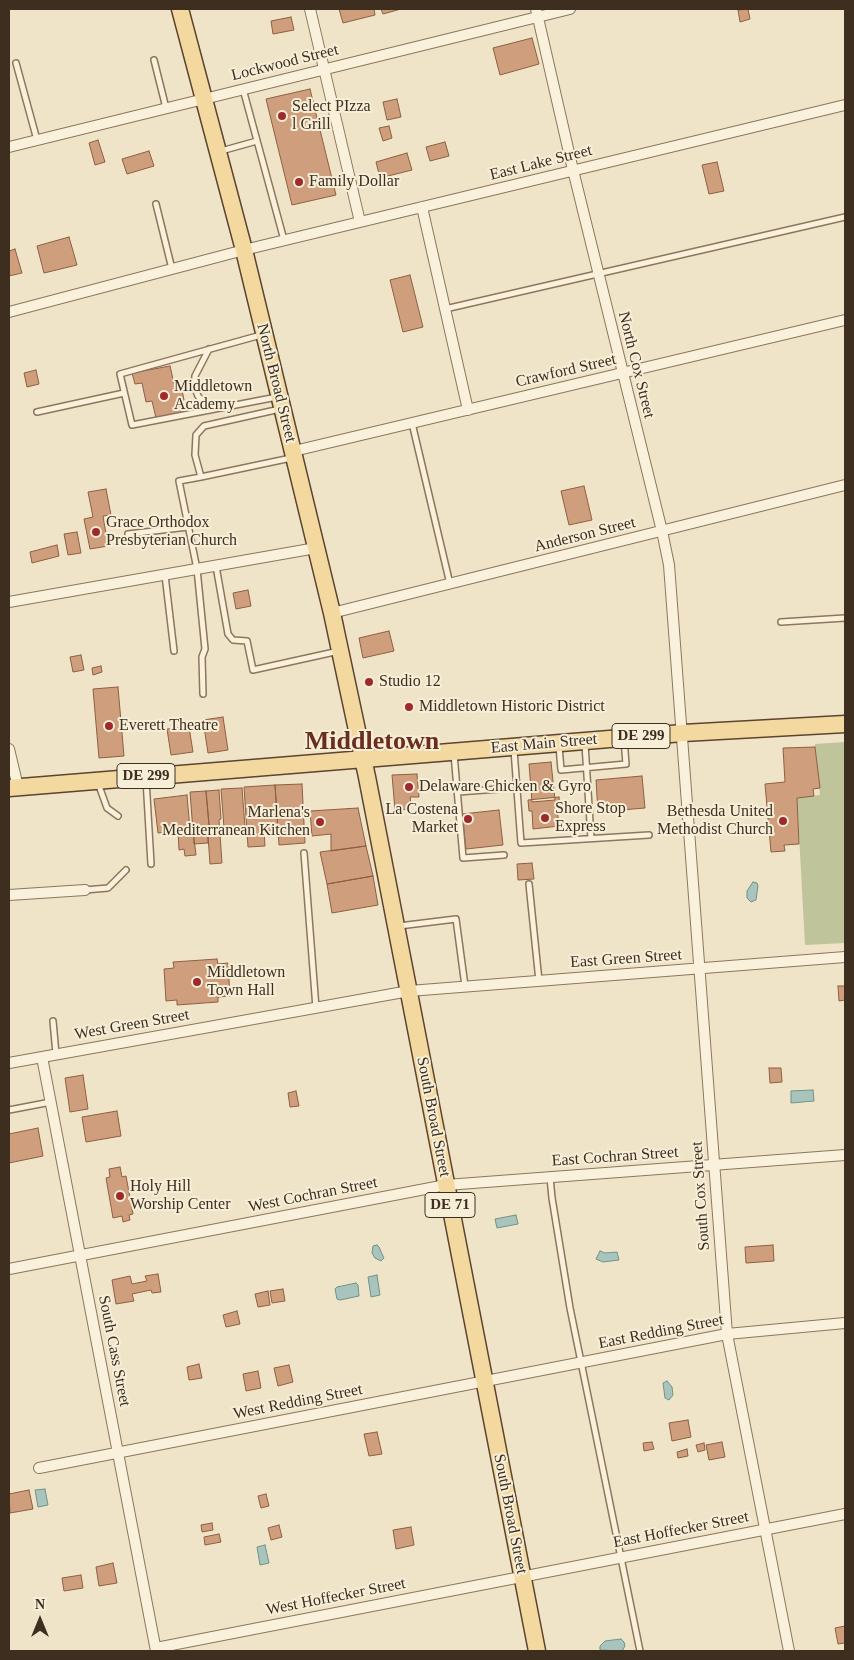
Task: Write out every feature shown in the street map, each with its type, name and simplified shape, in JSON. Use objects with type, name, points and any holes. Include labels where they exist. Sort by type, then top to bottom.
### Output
[{"type":"main road","name":"North Broad Street","points":[[180,9],[244,250],[294,454],[332,613],[363,759]]},
{"type":"main road","name":"East Main Street","points":[[363,759],[682,733],[845,724]]},
{"type":"main road","name":"DE 299","points":[[13,787],[363,759]]},
{"type":"main road","name":"South Broad Street","points":[[363,759],[537,1651]]},
{"type":"street","points":[[310,9],[360,222]]},
{"type":"street","name":"Lockwood Street","points":[[9,147],[324,69],[537,13],[570,9]]},
{"type":"street","name":"North Cox Street","points":[[537,13],[573,170],[669,565],[682,733]]},
{"type":"street","name":"East Lake Street","points":[[9,312],[284,240],[845,105]]},
{"type":"street","points":[[422,207],[468,410]]},
{"type":"street","name":"Crawford Street","points":[[294,454],[412,423],[845,320]]},
{"type":"street","name":"Anderson Street","points":[[332,613],[845,486]]},
{"type":"street","points":[[9,602],[316,548]]},
{"type":"street","name":"South Cox Street","points":[[682,733],[727,1334],[789,1651]]},
{"type":"street","points":[[9,749],[13,787]]},
{"type":"street","points":[[9,894],[85,890]]},
{"type":"street","name":"East Green Street","points":[[409,991],[845,957]]},
{"type":"street","name":"West Green Street","points":[[9,1063],[409,991]]},
{"type":"street","name":"South Cass Street","points":[[42,1057],[156,1649]]},
{"type":"street","name":"East Cochran Street","points":[[446,1184],[845,1155]]},
{"type":"street","name":"West Cochran Street","points":[[9,1269],[446,1184]]},
{"type":"street","name":"East Redding Street","points":[[484,1381],[727,1334],[845,1323]]},
{"type":"street","name":"West Redding Street","points":[[39,1468],[484,1381]]},
{"type":"street","name":"East Hoffecker Street","points":[[522,1576],[845,1514]]},
{"type":"street","name":"West Hoffecker Street","points":[[156,1649],[522,1576]]},
{"type":"lane","points":[[154,60],[166,108]]},
{"type":"lane","points":[[16,63],[37,140]]},
{"type":"lane","points":[[243,89],[284,240]]},
{"type":"lane","points":[[218,152],[257,142]]},
{"type":"lane","points":[[156,204],[172,269]]},
{"type":"lane","points":[[444,309],[845,217]]},
{"type":"lane","points":[[264,334],[120,374],[132,425],[210,410],[281,403]]},
{"type":"lane","points":[[209,349],[195,376],[194,386],[198,396],[210,410]]},
{"type":"lane","points":[[36,412],[124,392]]},
{"type":"lane","points":[[201,477],[195,455],[196,436],[204,426],[281,403]]},
{"type":"lane","points":[[412,423],[450,584]]},
{"type":"lane","points":[[203,694],[202,657],[205,648],[197,569],[179,481],[294,454]]},
{"type":"lane","points":[[128,534],[188,527]]},
{"type":"lane","points":[[216,566],[228,634],[233,640],[246,641],[253,670],[340,651]]},
{"type":"lane","points":[[165,575],[174,651]]},
{"type":"lane","points":[[781,622],[845,618]]},
{"type":"lane","points":[[559,743],[561,770],[626,764],[624,738]]},
{"type":"lane","points":[[584,741],[591,838]]},
{"type":"lane","points":[[514,746],[521,843],[649,835]]},
{"type":"lane","points":[[454,752],[463,858],[504,855]]},
{"type":"lane","points":[[146,776],[151,864]]},
{"type":"lane","points":[[96,780],[107,808],[118,816]]},
{"type":"lane","points":[[458,792],[498,789]]},
{"type":"lane","points":[[304,854],[316,1008]]},
{"type":"lane","points":[[85,890],[108,888],[126,870]]},
{"type":"lane","points":[[529,884],[539,981]]},
{"type":"lane","points":[[396,927],[456,919],[465,986]]},
{"type":"lane","points":[[53,1022],[56,1054]]},
{"type":"lane","points":[[9,1110],[51,1102]]},
{"type":"lane","points":[[550,1177],[570,1308],[640,1651]]},
{"type":"green space","points":[[845,742],[845,943],[805,945],[797,798],[820,795],[815,744]]},
{"type":"water","points":[[753,882],[757,883],[758,886],[756,900],[751,902],[747,898],[747,891]]},
{"type":"water","points":[[813,1090],[814,1101],[791,1103],[791,1091]]},
{"type":"water","points":[[516,1215],[518,1224],[497,1228],[495,1219]]},
{"type":"water","points":[[377,1245],[384,1258],[381,1261],[375,1258],[372,1253],[373,1246]]},
{"type":"water","points":[[600,1251],[605,1253],[617,1252],[619,1260],[603,1262],[596,1259]]},
{"type":"water","points":[[377,1275],[380,1295],[371,1297],[368,1277]]},
{"type":"water","points":[[356,1283],[359,1296],[337,1299],[335,1289],[337,1287]]},
{"type":"water","points":[[667,1381],[672,1387],[673,1395],[669,1400],[665,1398],[663,1383]]},
{"type":"water","points":[[45,1489],[48,1505],[38,1507],[35,1490]]},
{"type":"water","points":[[265,1545],[269,1563],[260,1565],[257,1547]]},
{"type":"water","points":[[621,1639],[625,1646],[622,1651],[600,1650],[600,1646],[605,1641]]},
{"type":"building","points":[[339,9],[374,9],[375,15],[343,23]]},
{"type":"building","points":[[381,9],[401,9],[383,14]]},
{"type":"building","points":[[748,9],[750,19],[740,22],[738,10]]},
{"type":"building","points":[[291,17],[294,30],[273,34],[271,21]]},
{"type":"building","points":[[532,38],[539,64],[500,75],[493,48]]},
{"type":"building","points":[[310,89],[336,195],[292,205],[266,99]]},
{"type":"building","points":[[397,99],[401,117],[387,120],[383,102]]},
{"type":"building","points":[[389,126],[392,138],[383,141],[379,128]]},
{"type":"building","points":[[98,140],[105,162],[95,165],[89,143]]},
{"type":"building","points":[[445,142],[449,156],[430,161],[426,147]]},
{"type":"building","points":[[149,151],[154,166],[127,174],[122,159]]},
{"type":"building","points":[[407,153],[412,170],[380,178],[376,162]]},
{"type":"building","points":[[717,162],[724,191],[709,194],[702,165]]},
{"type":"building","points":[[69,237],[77,265],[44,273],[37,246]]},
{"type":"building","points":[[15,249],[22,273],[9,276],[9,251]]},
{"type":"building","points":[[410,275],[423,327],[403,332],[390,280]]},
{"type":"building","name":"Middletown Academy","points":[[170,366],[176,392],[182,390],[184,400],[178,401],[181,413],[156,418],[152,401],[146,402],[142,383],[135,384],[132,373]]},
{"type":"building","points":[[36,370],[39,384],[27,387],[24,373]]},
{"type":"building","points":[[584,486],[592,520],[569,525],[561,491]]},
{"type":"building","name":"Grace Orthodox Presbyterian Church","points":[[106,489],[111,515],[103,516],[108,546],[90,549],[84,519],[93,517],[88,492]]},
{"type":"building","points":[[77,532],[81,553],[68,555],[64,534]]},
{"type":"building","points":[[57,545],[59,556],[32,563],[30,552]]},
{"type":"building","points":[[248,590],[251,606],[236,609],[233,593]]},
{"type":"building","points":[[389,631],[394,651],[363,658],[359,638]]},
{"type":"building","points":[[81,655],[84,670],[73,672],[70,657]]},
{"type":"building","points":[[101,666],[102,672],[93,675],[92,668]]},
{"type":"building","name":"Everett Theatre","points":[[118,687],[124,756],[99,758],[93,689]]},
{"type":"building","points":[[223,717],[228,750],[208,753],[203,720]]},
{"type":"building","points":[[189,727],[193,752],[171,755],[167,729]]},
{"type":"building","name":"Bethesda United Methodist Church","points":[[815,747],[820,788],[813,789],[814,796],[797,798],[799,844],[784,845],[785,851],[771,852],[765,784],[785,782],[783,748]]},
{"type":"building","points":[[551,762],[555,800],[532,802],[529,764]]},
{"type":"building","points":[[417,774],[419,797],[410,797],[411,803],[407,803],[408,809],[395,810],[392,775]]},
{"type":"building","points":[[642,776],[645,808],[598,812],[596,780]]},
{"type":"building","points":[[302,784],[305,843],[279,845],[275,785]]},
{"type":"building","points":[[275,785],[278,830],[264,831],[265,846],[248,847],[244,787]]},
{"type":"building","points":[[242,788],[245,827],[224,828],[221,789]]},
{"type":"building","points":[[219,790],[222,863],[210,864],[208,836],[210,836],[206,791]]},
{"type":"building","points":[[206,791],[210,836],[208,836],[208,843],[194,844],[190,792]]},
{"type":"building","points":[[187,795],[190,830],[193,830],[196,855],[185,856],[184,849],[179,850],[178,831],[158,833],[154,799]]},
{"type":"building","name":"Shore Stop Express","points":[[559,797],[560,808],[557,808],[559,826],[533,829],[532,811],[529,811],[528,800]]},
{"type":"building","points":[[358,808],[366,846],[331,851],[331,834],[312,836],[310,811]]},
{"type":"building","points":[[499,810],[503,845],[466,849],[462,814]]},
{"type":"building","points":[[366,846],[373,876],[327,884],[320,852]]},
{"type":"building","points":[[532,863],[534,879],[518,880],[517,864]]},
{"type":"building","points":[[373,876],[378,905],[332,913],[327,884]]},
{"type":"building","name":"Middletown Town Hall","points":[[217,959],[218,964],[228,963],[230,996],[218,997],[218,1002],[177,1005],[177,1000],[166,1001],[164,969],[174,968],[173,962]]},
{"type":"building","points":[[838,986],[845,986],[845,1000],[839,1001]]},
{"type":"building","points":[[769,1068],[781,1068],[782,1082],[770,1083]]},
{"type":"building","points":[[83,1075],[88,1109],[70,1112],[65,1078]]},
{"type":"building","points":[[296,1091],[299,1106],[290,1107],[288,1093]]},
{"type":"building","points":[[117,1111],[121,1136],[86,1142],[82,1117]]},
{"type":"building","points":[[38,1128],[43,1156],[9,1163],[9,1134]]},
{"type":"building","name":"Holy Hill Worship Center","points":[[120,1167],[122,1177],[126,1176],[133,1214],[129,1215],[130,1220],[123,1222],[122,1216],[113,1218],[106,1178],[110,1177],[109,1169]]},
{"type":"building","points":[[773,1245],[774,1261],[746,1263],[745,1247]]},
{"type":"building","points":[[158,1274],[161,1292],[152,1293],[151,1290],[132,1294],[134,1301],[116,1304],[112,1280],[130,1276],[132,1284],[147,1281],[145,1276]]},
{"type":"building","points":[[283,1289],[285,1301],[272,1303],[270,1291]]},
{"type":"building","points":[[268,1291],[270,1305],[258,1307],[255,1294]]},
{"type":"building","points":[[237,1311],[240,1324],[226,1327],[223,1315]]},
{"type":"building","points":[[199,1364],[202,1378],[189,1380],[187,1367]]},
{"type":"building","points":[[289,1365],[293,1382],[278,1386],[274,1368]]},
{"type":"building","points":[[258,1371],[261,1388],[246,1391],[243,1374]]},
{"type":"building","points":[[688,1420],[691,1437],[672,1441],[669,1423]]},
{"type":"building","points":[[377,1432],[382,1454],[369,1456],[364,1434]]},
{"type":"building","points":[[652,1442],[654,1449],[644,1451],[643,1443]]},
{"type":"building","points":[[722,1442],[725,1457],[709,1460],[706,1445]]},
{"type":"building","points":[[704,1443],[705,1450],[698,1452],[696,1445]]},
{"type":"building","points":[[687,1449],[688,1456],[678,1458],[677,1452]]},
{"type":"building","points":[[29,1490],[33,1509],[10,1513],[9,1494]]},
{"type":"building","points":[[266,1494],[269,1506],[261,1508],[258,1496]]},
{"type":"building","points":[[212,1523],[213,1530],[202,1532],[201,1525]]},
{"type":"building","points":[[279,1525],[282,1537],[271,1540],[268,1528]]},
{"type":"building","points":[[411,1527],[414,1545],[396,1549],[393,1530]]},
{"type":"building","points":[[219,1534],[221,1542],[205,1545],[204,1537]]},
{"type":"building","points":[[113,1563],[117,1583],[99,1586],[96,1567]]},
{"type":"building","points":[[81,1575],[83,1588],[64,1591],[62,1578]]},
{"type":"building","points":[[845,1626],[845,1643],[838,1644],[835,1628]]},
{"type":"place","name":"Select PIzza l Grill","points":[[282,116]]},
{"type":"place","name":"Family Dollar","points":[[299,182]]},
{"type":"place","name":"Middletown Academy","points":[[164,396]]},
{"type":"place","name":"Grace Orthodox Presbyterian Church","points":[[96,532]]},
{"type":"place","name":"Studio 12","points":[[369,682]]},
{"type":"place","name":"Middletown Historic District","points":[[409,707]]},
{"type":"place","name":"Everett Theatre","points":[[109,726]]},
{"type":"place","name":"Delaware Chicken & Gyro","points":[[409,787]]},
{"type":"place","name":"Shore Stop Express","points":[[545,818]]},
{"type":"place","name":"La Costena Market","points":[[468,819]]},
{"type":"place","name":"Bethesda United Methodist Church","points":[[783,821]]},
{"type":"place","name":"Marlena's Mediterranean Kitchen","points":[[320,822]]},
{"type":"place","name":"Middletown Town Hall","points":[[197,982]]},
{"type":"place","name":"Holy Hill Worship Center","points":[[120,1196]]},
{"type":"district","name":"Middletown","points":[[372,742]]}]
